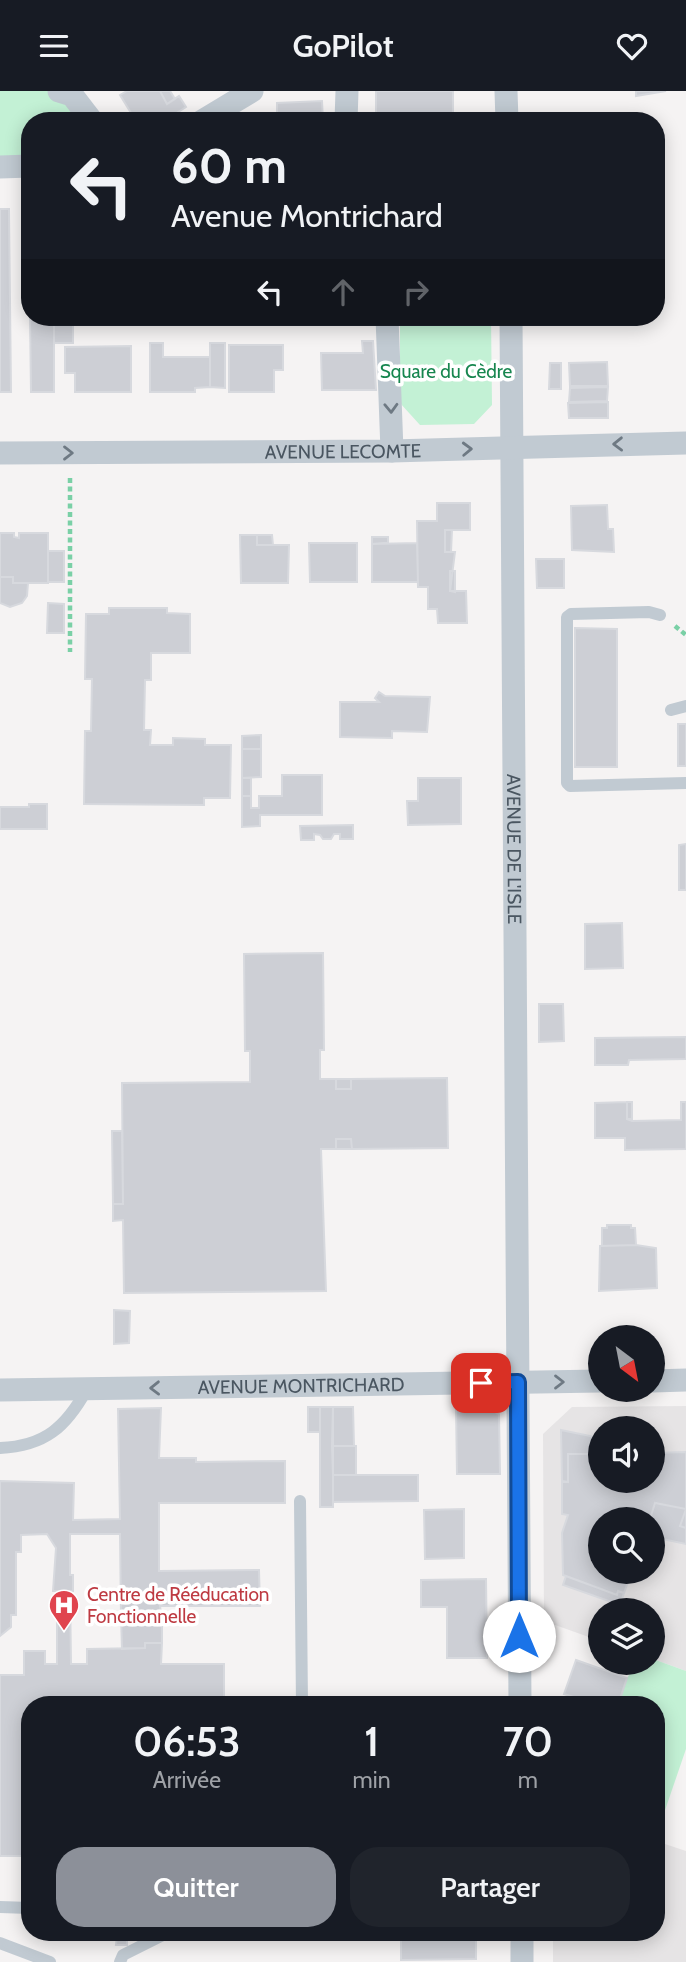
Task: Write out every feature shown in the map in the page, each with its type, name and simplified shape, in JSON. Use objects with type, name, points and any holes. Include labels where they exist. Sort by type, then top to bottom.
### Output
[{"type":"street","points":[[59,91],[72,95],[85,112]]},
{"type":"street","points":[[217,112],[252,91]]},
{"type":"street","points":[[346,91],[346,112]]},
{"type":"street","points":[[506,91],[507,112]]},
{"type":"street","points":[[0,167],[21,166]]},
{"type":"street","points":[[387,326],[392,451]]},
{"type":"street","name":"AVENUE DE L'ISLE","points":[[512,326],[520,1696]]},
{"type":"street","name":"AVENUE LECOMTE","points":[[0,453],[392,451],[686,443]]},
{"type":"street","points":[[665,1381],[686,1380]]},
{"type":"street","name":"AVENUE MONTRICHARD","points":[[0,1389],[588,1381]]},
{"type":"street","points":[[522,1941],[522,1962]]},
{"type":"lane","points":[[660,615],[571,614],[567,617],[567,783],[570,786],[686,783]]},
{"type":"lane","points":[[671,710],[686,706]]},
{"type":"lane","points":[[0,1448],[21,1447],[58,1430],[72,1415],[87,1389]]},
{"type":"lane","points":[[300,1501],[302,1696]]},
{"type":"lane","points":[[0,1907],[21,1907]]},
{"type":"lane","points":[[120,1962],[123,1955],[151,1941]]},
{"type":"lane","points":[[0,1943],[50,1962]]},
{"type":"path","points":[[70,479],[71,652]]},
{"type":"shaded area","points":[[686,1406],[686,1671],[665,1663],[665,1598],[588,1598],[588,1637],[544,1621],[543,1434],[572,1407]]},
{"type":"shaded area","points":[[665,1844],[686,1851],[686,1962],[553,1962],[553,1941],[665,1941]]},
{"type":"green space","points":[[0,91],[59,91],[82,112],[21,112],[21,166],[0,167]]},
{"type":"green space","name":"Square du Cèdre","points":[[400,326],[491,326],[492,405],[474,424],[420,425],[400,403]]},
{"type":"green space","points":[[665,1663],[686,1671],[686,1749],[665,1810],[665,1696],[615,1696],[629,1675],[665,1675]]},
{"type":"building","points":[[127,91],[160,91],[167,104],[179,96],[186,107],[178,112],[130,112],[120,95]]},
{"type":"building","points":[[160,91],[170,91],[175,99],[167,104]]},
{"type":"building","points":[[376,91],[453,91],[453,112],[376,112]]},
{"type":"building","points":[[636,91],[666,91],[636,96]]},
{"type":"building","points":[[322,101],[323,112],[277,112],[277,103]]},
{"type":"building","points":[[0,209],[9,209],[11,392],[0,392]]},
{"type":"building","points":[[30,326],[54,326],[54,392],[31,392]]},
{"type":"building","points":[[54,326],[73,326],[73,343],[54,343]]},
{"type":"building","points":[[362,341],[373,341],[376,390],[322,390],[321,353],[363,353]]},
{"type":"building","points":[[150,343],[163,343],[163,357],[210,357],[210,387],[195,388],[195,392],[150,392]]},
{"type":"building","points":[[210,343],[225,343],[225,388],[210,387]]},
{"type":"building","points":[[229,345],[283,345],[283,370],[274,370],[274,392],[229,392]]},
{"type":"building","points":[[131,346],[131,392],[75,392],[75,373],[65,373],[65,347]]},
{"type":"building","points":[[607,362],[608,386],[570,386],[569,363]]},
{"type":"building","points":[[550,363],[561,363],[561,389],[549,389]]},
{"type":"building","points":[[608,387],[607,401],[569,402],[570,388]]},
{"type":"building","points":[[608,402],[608,418],[569,418],[568,403]]},
{"type":"building","points":[[437,503],[470,503],[470,530],[445,530],[445,552],[455,552],[450,591],[466,591],[467,623],[438,623],[437,609],[428,609],[428,587],[418,587],[417,521],[437,521]]},
{"type":"building","points":[[607,505],[608,529],[613,529],[614,552],[572,550],[571,506]]},
{"type":"building","points":[[445,530],[452,530],[451,552],[445,552]]},
{"type":"building","points":[[0,533],[14,533],[14,537],[19,538],[19,533],[48,533],[48,583],[13,583],[13,577],[0,577]]},
{"type":"building","points":[[240,535],[257,535],[257,545],[289,545],[288,583],[241,583]]},
{"type":"building","points":[[257,535],[272,535],[273,545],[257,545]]},
{"type":"building","points":[[372,537],[388,537],[388,543],[372,544]]},
{"type":"building","points":[[309,543],[357,543],[357,582],[310,582]]},
{"type":"building","points":[[417,543],[418,582],[372,582],[372,544]]},
{"type":"building","points":[[48,551],[64,551],[64,582],[48,582]]},
{"type":"building","points":[[536,559],[564,559],[564,588],[537,588]]},
{"type":"building","points":[[450,571],[455,571],[455,592],[450,591]]},
{"type":"building","points":[[0,577],[13,577],[13,583],[28,583],[27,596],[22,603],[10,607],[0,603]]},
{"type":"building","points":[[48,603],[64,604],[64,633],[47,633]]},
{"type":"building","points":[[109,608],[167,608],[167,613],[190,614],[190,653],[151,653],[151,680],[145,680],[144,730],[151,730],[150,745],[173,745],[173,738],[205,739],[205,745],[231,745],[230,798],[204,798],[204,805],[84,804],[85,731],[91,731],[92,679],[85,679],[86,614],[109,614]]},
{"type":"building","points":[[575,628],[617,629],[617,767],[575,767]]},
{"type":"building","points":[[379,692],[385,696],[430,697],[427,732],[392,731],[392,738],[340,737],[340,702],[379,702],[375,698]]},
{"type":"building","points":[[678,724],[686,724],[686,766],[678,766]]},
{"type":"building","points":[[261,735],[261,749],[242,749],[242,736]]},
{"type":"building","points":[[242,749],[261,749],[261,777],[242,778]]},
{"type":"building","points":[[282,775],[322,775],[322,815],[260,815],[260,826],[242,827],[242,796],[251,796],[251,808],[259,808],[259,796],[282,796]]},
{"type":"building","points":[[242,778],[251,778],[251,796],[242,796]]},
{"type":"building","points":[[418,778],[461,778],[461,824],[408,825],[407,801],[418,801]]},
{"type":"building","points":[[29,804],[47,804],[47,829],[0,829],[0,807],[29,807]]},
{"type":"building","points":[[353,825],[353,839],[340,839],[340,834],[334,834],[331,839],[323,839],[314,834],[314,840],[301,840],[300,826]]},
{"type":"building","points":[[686,844],[686,890],[679,890],[679,845]]},
{"type":"building","points":[[622,923],[623,968],[585,969],[585,924]]},
{"type":"building","points":[[323,953],[324,1050],[320,1050],[320,1079],[336,1079],[336,1089],[351,1089],[351,1079],[447,1078],[448,1148],[352,1149],[351,1139],[336,1139],[336,1149],[321,1149],[326,1291],[124,1293],[123,1220],[113,1221],[113,1204],[123,1204],[122,1083],[250,1082],[250,1051],[245,1051],[244,954]]},
{"type":"building","points":[[539,1004],[563,1004],[564,1041],[539,1042]]},
{"type":"building","points":[[686,1037],[686,1059],[629,1060],[628,1065],[595,1065],[595,1038]]},
{"type":"building","points":[[336,1079],[351,1079],[351,1089],[336,1089]]},
{"type":"building","points":[[627,1102],[632,1102],[632,1119],[627,1119]]},
{"type":"building","points":[[627,1102],[627,1119],[632,1121],[681,1120],[681,1102],[686,1102],[686,1149],[625,1150],[625,1138],[595,1138],[595,1103]]},
{"type":"building","points":[[112,1131],[122,1131],[123,1204],[113,1204]]},
{"type":"building","points":[[336,1139],[351,1139],[352,1149],[336,1149]]},
{"type":"building","points":[[607,1225],[631,1225],[631,1228],[635,1228],[636,1245],[602,1246],[602,1228],[607,1228]]},
{"type":"building","points":[[636,1245],[656,1248],[657,1288],[599,1291],[600,1246]]},
{"type":"building","points":[[114,1310],[130,1311],[129,1343],[114,1344]]},
{"type":"building","points":[[456,1406],[490,1406],[489,1409],[499,1414],[500,1474],[457,1474]]},
{"type":"building","points":[[308,1407],[320,1407],[320,1432],[308,1432]]},
{"type":"building","points":[[320,1407],[333,1407],[333,1507],[320,1507]]},
{"type":"building","points":[[333,1407],[353,1407],[354,1446],[332,1446]]},
{"type":"building","name":"Centre de Rééducation Fonctionnelle","points":[[161,1408],[159,1458],[196,1458],[196,1462],[285,1461],[285,1503],[159,1503],[159,1571],[259,1570],[260,1606],[160,1606],[162,1621],[145,1622],[145,1616],[121,1616],[120,1534],[70,1534],[70,1575],[73,1575],[73,1591],[70,1591],[71,1664],[87,1664],[87,1649],[145,1648],[145,1643],[162,1643],[161,1664],[224,1664],[224,1696],[21,1696],[21,1856],[0,1856],[0,1675],[24,1675],[24,1651],[45,1651],[45,1664],[57,1664],[57,1591],[53,1591],[56,1548],[47,1534],[21,1535],[21,1552],[16,1552],[16,1615],[11,1615],[11,1627],[0,1636],[0,1481],[74,1483],[73,1520],[120,1519],[118,1409]]},
{"type":"building","points":[[561,1430],[588,1436],[588,1454],[568,1454],[568,1482],[562,1481]]},
{"type":"building","points":[[332,1446],[356,1446],[356,1475],[333,1475]]},
{"type":"building","points":[[686,1452],[686,1509],[655,1503],[654,1507],[588,1507],[588,1584],[627,1584],[624,1593],[618,1591],[617,1595],[563,1575],[562,1533],[568,1515],[562,1514],[562,1481],[568,1482],[568,1454],[588,1454],[588,1493],[665,1493],[665,1453]]},
{"type":"building","points":[[333,1475],[418,1475],[418,1501],[333,1502]]},
{"type":"building","points":[[655,1503],[686,1509],[680,1526],[686,1528],[686,1544],[665,1540],[665,1507],[654,1507]]},
{"type":"building","points":[[464,1509],[464,1558],[425,1559],[424,1510]]},
{"type":"building","points":[[686,1509],[686,1528],[680,1526]]},
{"type":"building","points":[[566,1576],[617,1595],[618,1591],[624,1593],[622,1598],[600,1598],[563,1585]]},
{"type":"building","points":[[486,1579],[487,1658],[447,1658],[447,1607],[421,1607],[421,1580]]},
{"type":"building","points":[[121,1616],[145,1616],[145,1622],[162,1621],[162,1643],[145,1643],[145,1648],[122,1649]]},
{"type":"building","points":[[576,1660],[588,1664],[588,1675],[618,1675],[627,1678],[621,1696],[564,1694]]},
{"type":"building","points":[[116,1941],[127,1941],[127,1945],[116,1945]]},
{"type":"building","points":[[401,1941],[476,1941],[476,1959],[401,1960]]},
{"type":"place","name":"Centre de Rééducation Fonctionnelle","points":[[64,1632]]},
{"type":"route","points":[[481,1383],[518,1382],[519,1636]]}]
